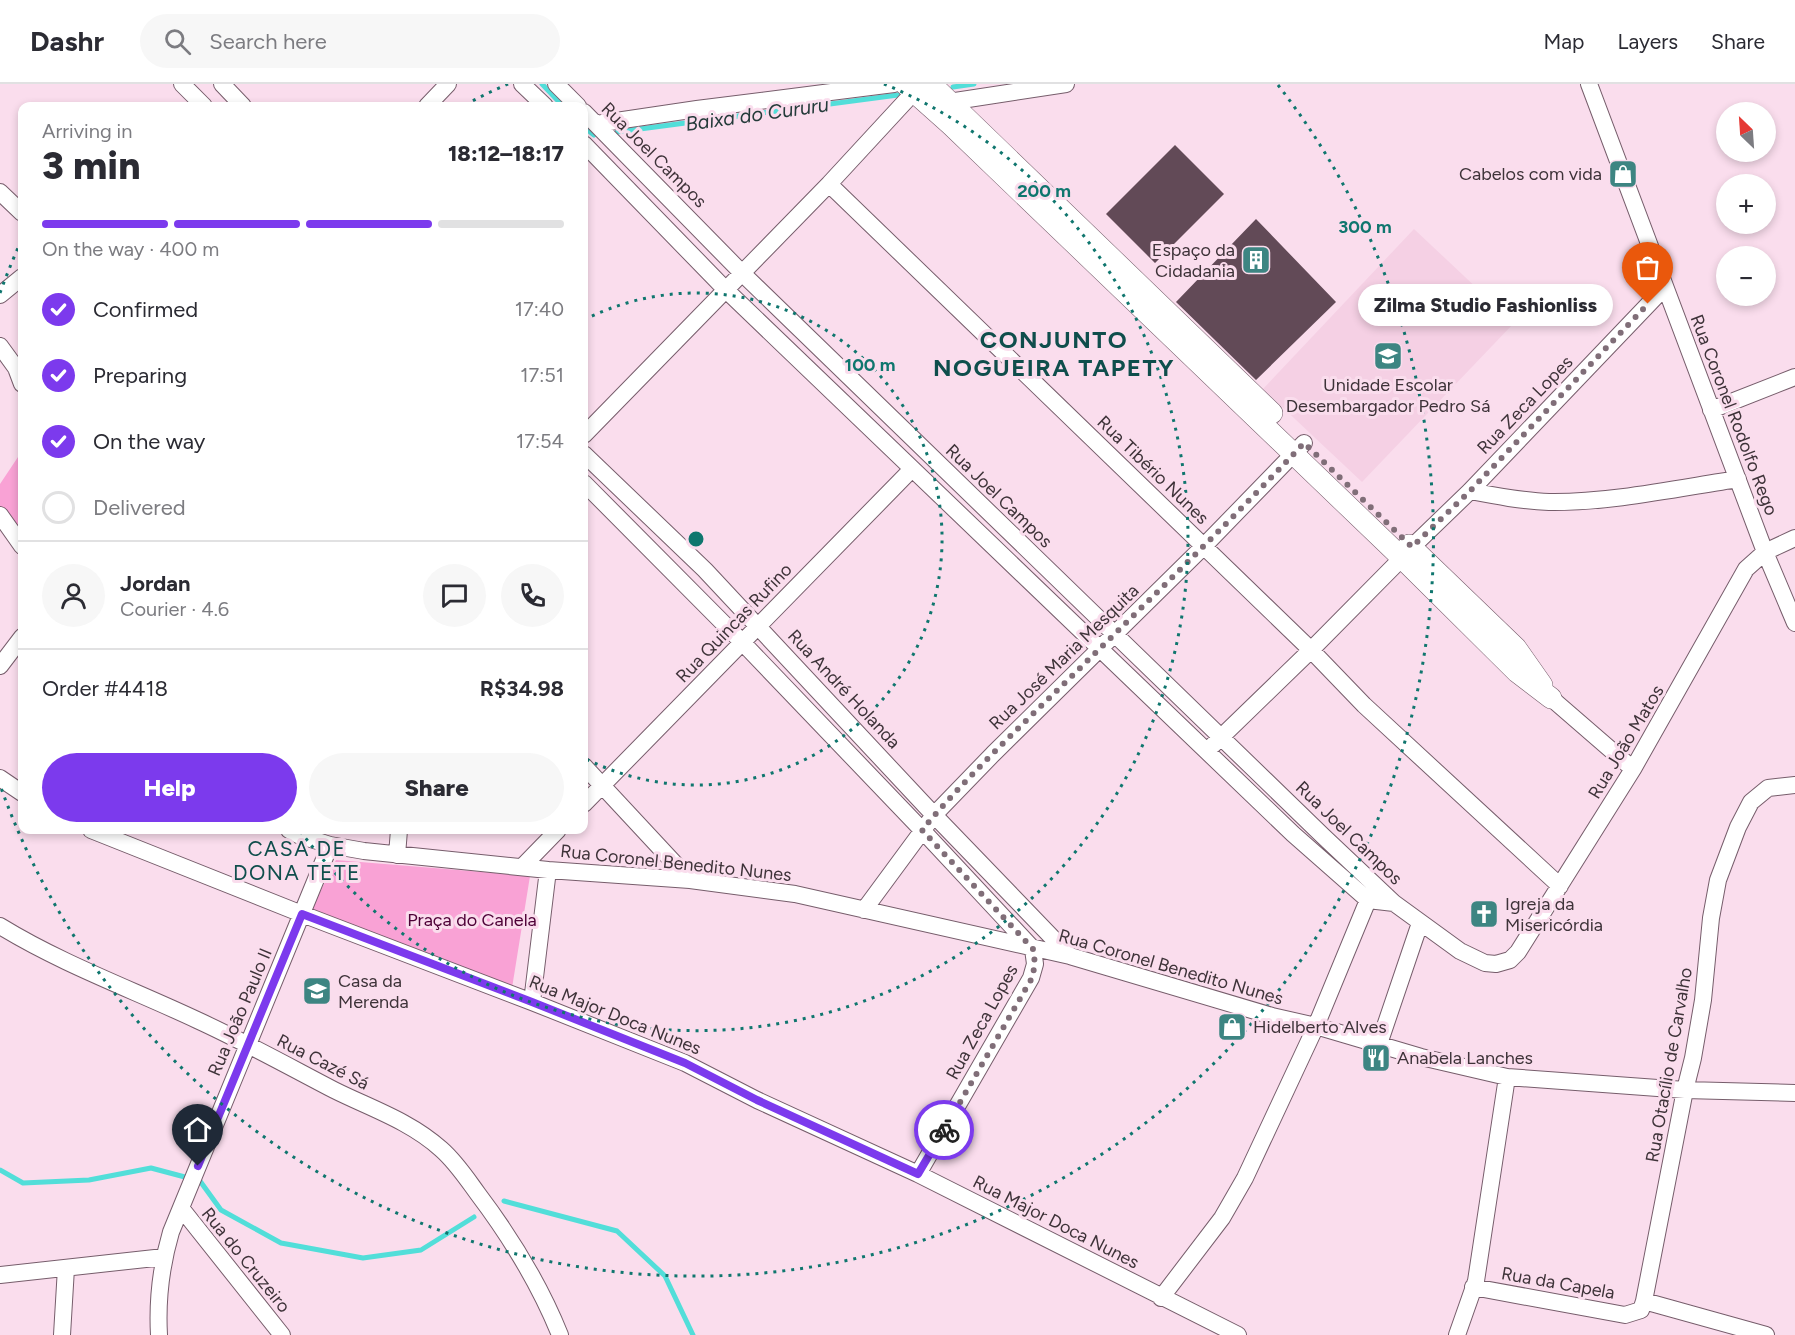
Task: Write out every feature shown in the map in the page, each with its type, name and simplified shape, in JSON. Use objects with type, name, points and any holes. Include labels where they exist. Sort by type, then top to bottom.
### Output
[{"type":"main road","points":[[926,92],[1407,552],[1517,672],[1551,698]]},
{"type":"street","points":[[182,84],[200,102]]},
{"type":"street","points":[[222,84],[239,102]]},
{"type":"street","points":[[431,102],[448,84]]},
{"type":"street","points":[[522,84],[541,102]]},
{"type":"street","name":"Rua Joel Campos","points":[[556,84],[574,102]]},
{"type":"street","points":[[596,124],[894,84]]},
{"type":"street","points":[[588,431],[829,184],[926,92],[1066,84]]},
{"type":"street","name":"Rua Coronel Rodolfo Rego","points":[[1589,84],[1765,552],[1795,623]]},
{"type":"street","name":"Rua Joel Campos","points":[[588,116],[742,273],[1221,737],[1372,893]]},
{"type":"street","points":[[598,157],[617,145]]},
{"type":"street","name":"Rua Joel Campos","points":[[588,148],[726,290],[1293,834],[1372,893],[1394,903],[1460,951],[1485,963],[1503,963],[1518,952]]},
{"type":"street","name":"Rua Tibério Nunes","points":[[829,184],[1311,650],[1364,705],[1560,886]]},
{"type":"street","points":[[0,192],[18,209]]},
{"type":"street","points":[[0,295],[18,281]]},
{"type":"street","name":"Rua Zeca Lopes","points":[[1206,752],[1470,491],[1665,287]]},
{"type":"street","points":[[0,345],[18,373]]},
{"type":"street","points":[[1711,410],[1795,377]]},
{"type":"street","name":"Rua José Maria Mesquita","points":[[864,910],[934,815],[1299,448]]},
{"type":"street","name":"Rua André Holanda","points":[[588,458],[705,570],[934,815],[1070,956]]},
{"type":"street","name":"Rua Quincas Rufino","points":[[588,800],[912,469]]},
{"type":"street","points":[[1470,491],[1520,500],[1550,502],[1614,497],[1738,479]]},
{"type":"street","points":[[588,487],[742,642],[1033,949]]},
{"type":"street","points":[[0,515],[18,540]]},
{"type":"street","name":"Rua João Matos","points":[[1518,952],[1633,769],[1746,569],[1765,552],[1795,538]]},
{"type":"street","points":[[0,666],[18,642]]},
{"type":"street","points":[[1551,698],[1633,769]]},
{"type":"street","points":[[588,770],[690,880]]},
{"type":"street","points":[[0,778],[18,790]]},
{"type":"street","name":"Rua Otacílio de Carvalho","points":[[1644,1301],[1693,1058],[1703,1000],[1711,918],[1718,880],[1738,827],[1751,802],[1768,788],[1787,786]]},
{"type":"street","name":"Rua Major Doca Nunes","points":[[101,834],[685,1063],[757,1100],[918,1174],[1238,1335]]},
{"type":"street","name":"Rua Coronel Benedito Nunes","points":[[296,834],[330,845],[397,855],[549,870],[690,880],[795,894],[1070,956],[1272,1016],[1316,1026],[1421,1057],[1508,1077],[1685,1090],[1795,1093]]},
{"type":"street","points":[[397,855],[399,834]]},
{"type":"street","points":[[522,867],[554,834]]},
{"type":"street","name":"Rua João Paulo II","points":[[159,1335],[159,1287],[171,1232],[330,845]]},
{"type":"street","points":[[532,1002],[549,870]]},
{"type":"street","points":[[1161,1298],[1222,1218],[1245,1178],[1316,1026],[1372,893]]},
{"type":"street","points":[[1379,1044],[1420,923]]},
{"type":"street","name":"Rua Cazé Sá","points":[[0,926],[59,958],[199,1021],[344,1095],[398,1119],[423,1135],[442,1149],[458,1167],[519,1252],[537,1282],[560,1335]]},
{"type":"street","name":"Rua Zeca Lopes","points":[[918,1174],[1032,978],[1035,964],[1033,949]]},
{"type":"street","points":[[1457,1335],[1473,1287],[1508,1077]]},
{"type":"street","name":"Rua do Cruzeiro","points":[[183,1203],[282,1335]]},
{"type":"street","points":[[0,1275],[164,1257]]},
{"type":"street","points":[[62,1335],[66,1268]]},
{"type":"street","name":"Rua da Capela","points":[[1473,1287],[1625,1315],[1641,1310],[1644,1301]]},
{"type":"street","points":[[1644,1301],[1766,1335]]},
{"type":"shaded area","name":"Unidade Escolar Desembargador Pedro Sá","points":[[1414,229],[1514,323],[1362,482],[1263,389]]},
{"type":"green space","points":[[18,457],[18,536],[0,507],[0,484]]},
{"type":"green space","name":"Praça do Canela","points":[[336,860],[530,876],[512,988],[310,912]]},
{"type":"building","points":[[1175,145],[1224,194],[1155,263],[1106,214]]},
{"type":"building","name":"Espaço da Cidadania","points":[[1256,219],[1336,302],[1256,380],[1176,302]]},
{"type":"waterway","name":"Baixa do Cururu","points":[[542,84],[559,102]]},
{"type":"waterway","name":"Baixa do Cururu","points":[[953,87],[974,84]]},
{"type":"waterway","name":"Baixa do Cururu","points":[[617,132],[898,95]]},
{"type":"waterway","name":"Baixa do Cururu","points":[[588,130],[594,135]]},
{"type":"waterway","points":[[0,1170],[23,1183],[89,1180],[151,1168],[200,1181],[221,1210],[281,1243],[363,1258],[421,1250],[474,1217]]},
{"type":"waterway","points":[[504,1201],[617,1231],[665,1276],[693,1335]]},
{"type":"way so far","points":[[944,1130],[1032,978],[1035,964],[1033,949],[922,830],[934,815],[1304,443],[1412,547],[1470,491],[1648,304]]},
{"type":"place","name":"Cabelos com vida","points":[[1623,174]]},
{"type":"place","name":"Espaço da Cidadania","points":[[1256,260]]},
{"type":"place","name":"Zilma Studio Fashionliss","points":[[1648,304]]},
{"type":"place","name":"Unidade Escolar Desembargador Pedro Sá","points":[[1388,356]]},
{"type":"place","name":"Igreja da Misericórdia","points":[[1484,914]]},
{"type":"place","name":"Casa da Merenda","points":[[317,991]]},
{"type":"place","name":"Hidelberto Alves","points":[[1232,1027]]},
{"type":"place","name":"Anabela Lanches","points":[[1376,1058]]},
{"type":"district","name":"CONJUNTO NOGUEIRA TAPETY","points":[[1054,354]]},
{"type":"district","name":"CASA DE DONA TETE","points":[[297,861]]},
{"type":"route","points":[[198,1166],[302,914],[685,1063],[757,1100],[918,1174],[944,1130]]}]
